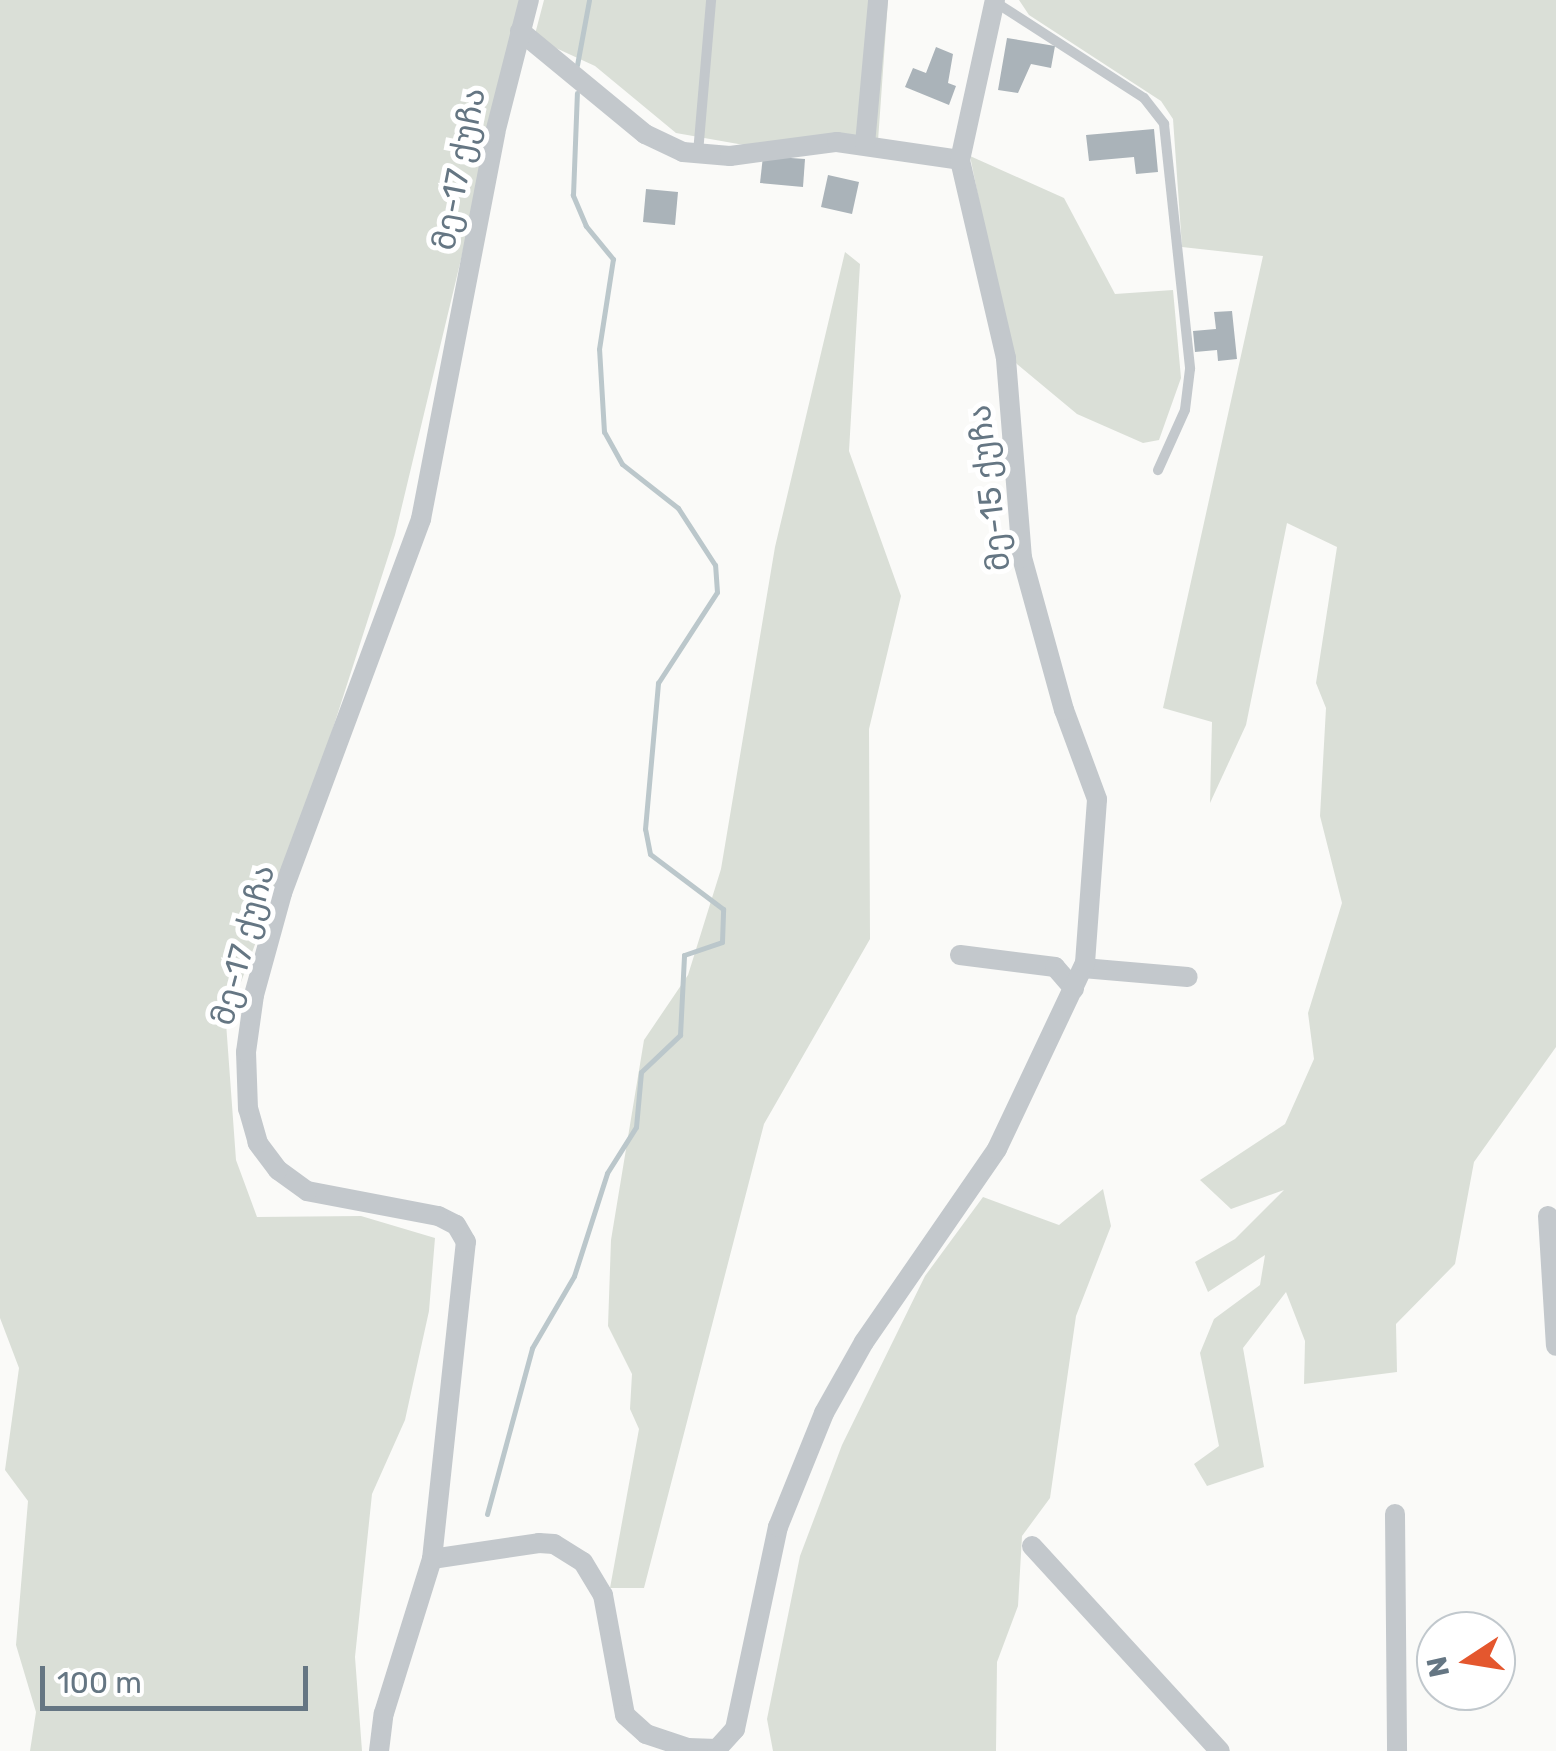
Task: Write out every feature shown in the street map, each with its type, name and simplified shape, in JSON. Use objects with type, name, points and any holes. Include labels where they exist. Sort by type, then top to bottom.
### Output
[{"type":"street","points":[[528,0],[520,31],[645,134],[697,155],[865,144],[922,159],[960,160],[995,1]]},
{"type":"street","points":[[865,144],[878,0]]},
{"type":"street","name":"მე-17 ქუჩა","points":[[379,1751],[384,1713],[432,1559],[466,1242],[456,1226],[438,1216],[307,1191],[278,1170],[258,1143],[248,1109],[246,1052],[254,995],[282,893],[421,519],[520,31]]},
{"type":"street","name":"მე-15 ქუჩა","points":[[432,1559],[539,1543],[554,1544],[582,1562],[603,1596],[625,1715],[646,1734],[688,1748],[717,1748],[736,1729],[778,1527],[824,1413],[864,1342],[996,1149],[1083,968],[1096,865],[1098,799],[1064,710],[1022,558],[1006,358],[960,160]]},
{"type":"street","points":[[960,955],[1055,967],[1074,989]]},
{"type":"street","points":[[1083,968],[1188,977]]},
{"type":"street","points":[[1548,1216],[1556,1346]]},
{"type":"street","points":[[1396,1514],[1397,1751]]},
{"type":"street","points":[[1032,1546],[1220,1751]]},
{"type":"lane","points":[[697,155],[711,0]]},
{"type":"lane","points":[[995,1],[1144,98],[1164,124],[1190,369],[1185,410],[1158,470]]},
{"type":"shaded area","points":[[0,0],[523,0],[395,535],[317,778],[241,982],[224,995],[236,1160],[257,1217],[361,1216],[435,1238],[429,1311],[405,1420],[372,1494],[355,1657],[362,1751],[30,1751],[36,1712],[16,1645],[28,1501],[5,1470],[19,1368],[0,1318]]},
{"type":"shaded area","points":[[544,0],[888,0],[878,141],[744,145],[676,133],[595,66],[534,38]]},
{"type":"shaded area","points":[[1019,0],[1556,0],[1556,1047],[1474,1162],[1455,1264],[1396,1324],[1397,1372],[1304,1384],[1305,1341],[1286,1292],[1243,1348],[1264,1467],[1207,1486],[1194,1464],[1219,1446],[1200,1353],[1214,1319],[1260,1285],[1265,1255],[1208,1292],[1195,1262],[1235,1239],[1284,1190],[1231,1209],[1200,1180],[1285,1124],[1314,1059],[1308,1013],[1342,903],[1320,816],[1326,708],[1316,683],[1337,547],[1287,523],[1246,725],[1210,803],[1212,722],[1163,708],[1263,256],[1182,247],[1173,119],[1161,101],[1029,15]]},
{"type":"shaded area","points":[[970,156],[1064,198],[1115,294],[1173,290],[1181,378],[1159,440],[1143,443],[1077,414],[1011,359]]},
{"type":"shaded area","points":[[845,252],[860,264],[849,451],[901,596],[869,729],[870,939],[764,1124],[644,1588],[610,1588],[639,1429],[630,1409],[632,1374],[608,1326],[611,1240],[644,1040],[688,975],[721,869],[775,547]]},
{"type":"shaded area","points":[[1103,1189],[1111,1226],[1076,1316],[1050,1498],[1022,1536],[1018,1606],[997,1662],[996,1751],[773,1751],[767,1719],[800,1556],[842,1445],[925,1276],[983,1197],[1059,1225]]},
{"type":"building","points":[[1007,38],[1055,46],[1051,68],[1031,64],[1018,93],[998,90]]},
{"type":"building","points":[[936,47],[953,54],[948,83],[956,86],[949,105],[905,87],[913,68],[926,73]]},
{"type":"building","points":[[1154,129],[1158,172],[1136,174],[1134,157],[1089,161],[1086,135]]},
{"type":"building","points":[[763,156],[805,159],[803,187],[760,183]]},
{"type":"building","points":[[828,175],[859,182],[852,214],[821,207]]},
{"type":"building","points":[[646,189],[678,192],[675,225],[643,222]]},
{"type":"building","points":[[1232,311],[1237,359],[1218,361],[1217,350],[1195,352],[1193,331],[1216,329],[1214,312]]},
{"type":"waterway","points":[[577,65],[589,0]]},
{"type":"waterway","points":[[487,1514],[532,1348],[574,1276],[607,1173],[636,1127],[641,1072],[680,1035],[684,955],[722,942],[723,909],[650,854],[645,829],[658,683],[717,592],[715,565],[678,508],[622,464],[604,432],[599,349],[613,259],[586,226],[573,195],[577,93]]}]
